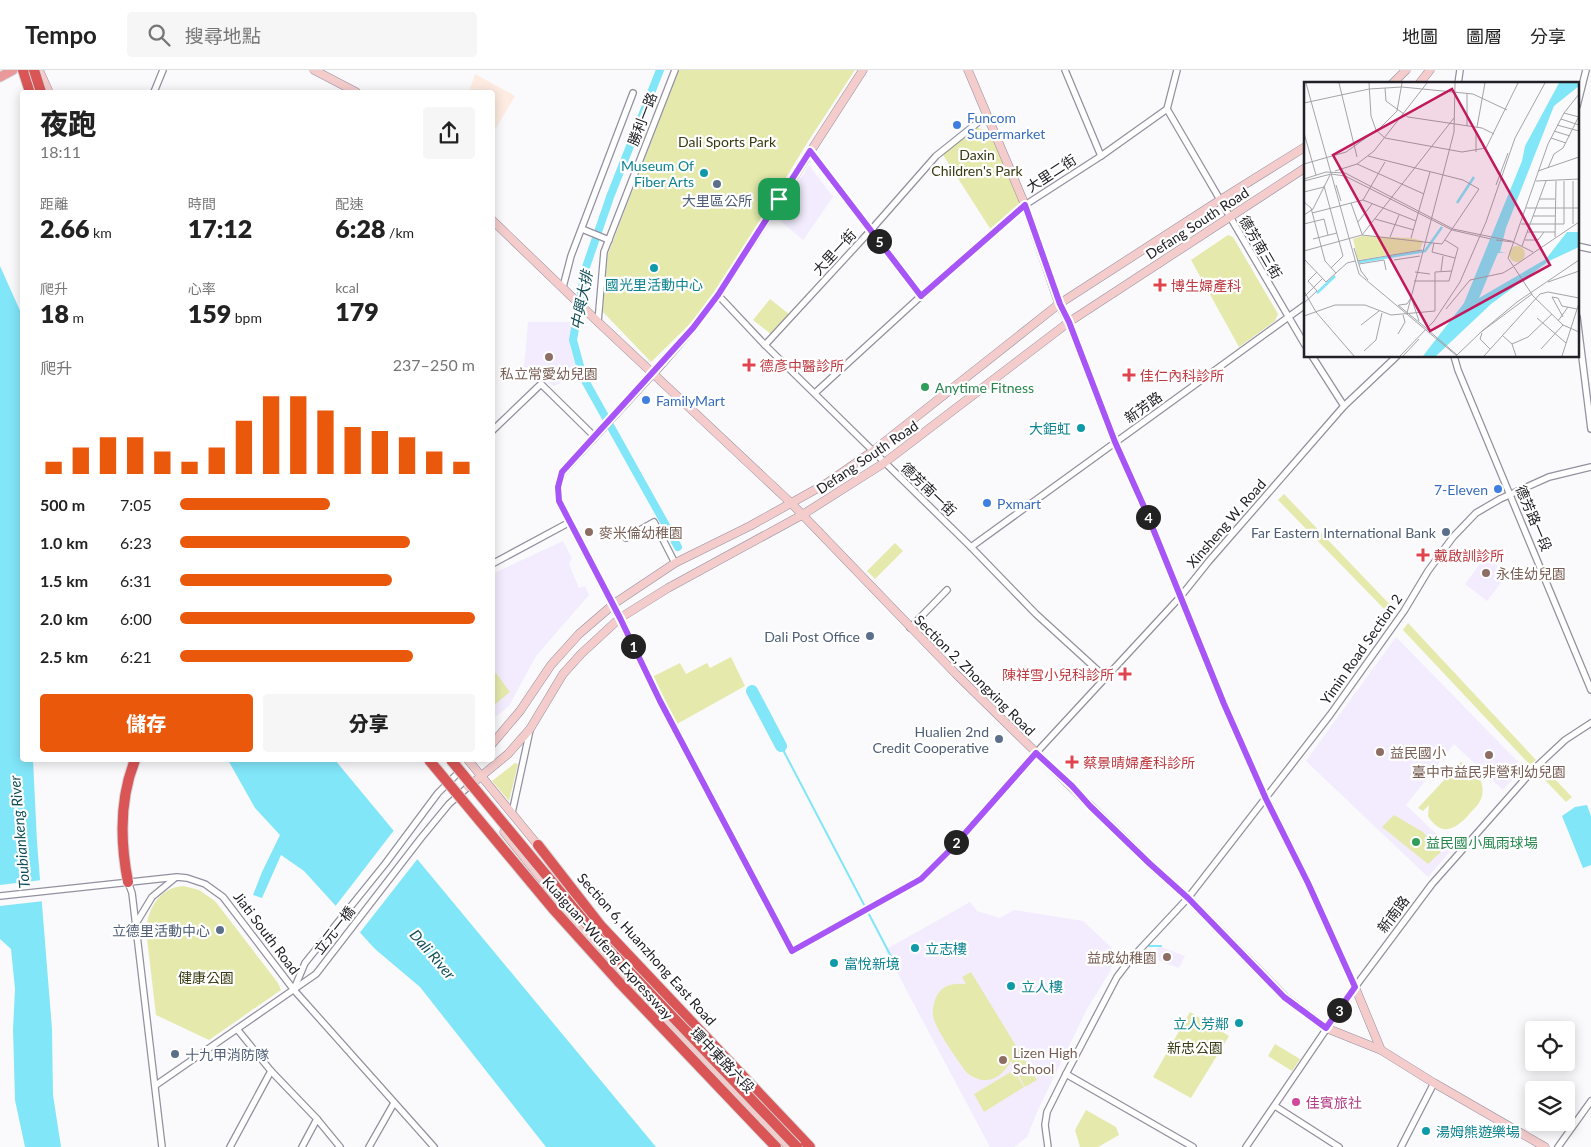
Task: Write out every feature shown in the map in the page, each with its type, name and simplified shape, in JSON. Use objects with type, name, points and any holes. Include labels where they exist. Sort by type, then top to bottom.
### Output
[{"type":"highway","points":[[23,70],[29,90]]},
{"type":"highway","points":[[33,70],[41,90]]},
{"type":"highway","points":[[128,882],[123,845],[123,806],[134,762]]},
{"type":"highway","name":"Kuaiguan-Wufeng Expressway","points":[[431,762],[492,838],[560,917],[618,981],[776,1147]]},
{"type":"highway","name":"Kuaiguan-Wufeng Expressway","points":[[453,762],[605,946],[797,1147]]},
{"type":"highway","points":[[538,845],[601,926],[810,1147]]},
{"type":"main road","points":[[0,77],[13,70]]},
{"type":"street","points":[[39,70],[48,90]]},
{"type":"street","points":[[155,90],[163,70]]},
{"type":"street","points":[[314,70],[352,90]]},
{"type":"street","name":"勝利一路","points":[[598,322],[604,252],[674,70]]},
{"type":"street","points":[[620,618],[612,606],[559,501],[558,487],[562,472],[654,373],[693,328],[718,295],[863,70]]},
{"type":"street","points":[[968,70],[1025,205],[1060,304],[1069,322],[1115,442],[1145,509],[1224,704],[1266,799],[1308,883],[1381,1050]]},
{"type":"street","points":[[1064,70],[1100,156]]},
{"type":"street","points":[[1167,109],[1177,70]]},
{"type":"street","points":[[1394,82],[1406,70]]},
{"type":"street","points":[[1421,82],[1430,70]]},
{"type":"street","points":[[1578,102],[1586,70]]},
{"type":"street","points":[[564,289],[571,256],[633,94]]},
{"type":"street","name":"大里二街","points":[[815,393],[921,296],[1025,205],[1167,109]]},
{"type":"street","name":"德芳南三街","points":[[1167,109],[1304,343]]},
{"type":"street","name":"大里一街","points":[[765,345],[936,156],[986,116]]},
{"type":"street","name":"Defang South Road","points":[[495,740],[520,711],[551,665],[579,634],[612,606],[675,564],[750,526],[827,483],[873,451],[1060,304],[1304,148]]},
{"type":"street","points":[[810,151],[921,296]]},
{"type":"street","name":"Defang South Road","points":[[468,787],[508,754],[530,729],[563,674],[581,654],[620,618],[668,588],[802,515],[884,463],[1069,322],[1304,169]]},
{"type":"street","points":[[495,223],[564,289]]},
{"type":"street","points":[[582,229],[609,240]]},
{"type":"street","points":[[1578,246],[1591,249]]},
{"type":"street","name":"Section 2, Zhongxing Road","points":[[564,289],[791,503],[910,628],[1036,753],[1072,786],[1090,806],[1188,898],[1284,997],[1326,1028],[1381,1050],[1545,1147]]},
{"type":"street","name":"德芳南一街","points":[[718,295],[765,345],[971,547],[1036,614],[1105,677]]},
{"type":"street","name":"新芳路","points":[[971,547],[1304,306]]},
{"type":"street","points":[[1578,325],[1591,429]]},
{"type":"street","points":[[1313,358],[1344,406]]},
{"type":"street","name":"Xinsheng W. Road","points":[[620,618],[660,701],[792,951],[921,879],[952,848],[1105,677],[1181,596],[1209,561],[1344,406],[1395,358]]},
{"type":"street","name":"德芳路一段","points":[[1455,358],[1591,690]]},
{"type":"street","points":[[495,427],[541,384],[595,437]]},
{"type":"street","name":"Yimin Road Section 2","points":[[1048,1147],[1045,1125],[1047,1112],[1117,977],[1130,960],[1188,898],[1266,799],[1377,650],[1406,609],[1428,571],[1453,537],[1476,513],[1510,494],[1549,477],[1591,466]]},
{"type":"street","points":[[495,562],[570,522]]},
{"type":"street","points":[[626,538],[654,522],[675,564]]},
{"type":"street","points":[[910,628],[947,590]]},
{"type":"street","name":"新南路","points":[[1246,1147],[1326,1028],[1432,884],[1507,798],[1551,752],[1591,723]]},
{"type":"street","points":[[512,813],[530,729]]},
{"type":"street","name":"環中東路六段","points":[[448,762],[584,932],[667,1021],[790,1147]]},
{"type":"street","points":[[457,774],[467,762]]},
{"type":"street","name":"Section 6, Huanzhong East Road","points":[[470,762],[603,921],[815,1147]]},
{"type":"street","name":"立元一橋","points":[[294,990],[305,963],[310,956],[385,864],[438,793],[457,774]]},
{"type":"street","name":"立元一橋","points":[[294,990],[316,974],[449,804],[468,787]]},
{"type":"street","points":[[135,924],[152,896],[177,877]]},
{"type":"street","name":"Jiati South Road","points":[[0,896],[177,877],[205,884],[221,894],[294,990],[434,1147]]},
{"type":"street","points":[[128,882],[132,893],[162,1147]]},
{"type":"street","points":[[156,1085],[294,990]]},
{"type":"street","points":[[237,1029],[340,1147]]},
{"type":"street","points":[[230,1147],[272,1071]]},
{"type":"street","points":[[1066,1074],[1193,1147]]},
{"type":"street","points":[[1401,1147],[1434,1083]]},
{"type":"street","points":[[1558,1147],[1591,1102]]},
{"type":"street","points":[[368,1147],[394,1103]]},
{"type":"street","points":[[1275,1106],[1339,1147]]},
{"type":"street","points":[[302,1147],[317,1119]]},
{"type":"shaded area","points":[[475,74],[515,96],[495,130],[495,90],[470,90]]},
{"type":"shaded area","points":[[809,165],[833,197],[803,240],[776,217]]},
{"type":"shaded area","name":"私立常愛幼兒園","points":[[528,322],[572,322],[570,347],[578,375],[554,386],[524,367]]},
{"type":"shaded area","points":[[563,541],[572,558],[569,564],[579,588],[585,586],[589,595],[536,656],[509,706],[495,717],[495,573]]},
{"type":"shaded area","name":"永佳幼兒園","points":[[1490,551],[1503,580],[1487,601],[1465,584]]},
{"type":"shaded area","name":"益民國小","points":[[1396,637],[1523,767],[1503,790],[1454,744],[1406,805],[1452,849],[1428,877],[1306,761]]},
{"type":"shaded area","name":"Lizen High School","points":[[970,902],[977,911],[1000,918],[1014,910],[1083,921],[1112,948],[1111,970],[1087,1009],[1027,1137],[1014,1147],[990,1147],[885,950]]},
{"type":"shaded area","name":"益成幼稚園","points":[[1159,946],[1185,956],[1179,968],[1149,957]]},
{"type":"green space","name":"Dali Sports Park","points":[[679,70],[855,70],[809,140],[716,292],[690,324],[651,362],[603,312],[608,254]]},
{"type":"green space","name":"Daxin Children's Park","points":[[975,127],[991,132],[1022,204],[991,230],[943,155]]},
{"type":"green space","points":[[1228,235],[1233,237],[1278,314],[1275,321],[1239,347],[1191,260]]},
{"type":"green space","points":[[770,299],[789,314],[772,335],[753,320]]},
{"type":"green space","points":[[1284,494],[1396,611],[1391,616],[1278,500]]},
{"type":"green space","points":[[895,543],[903,551],[875,579],[867,571]]},
{"type":"green space","points":[[1408,623],[1536,760],[1530,765],[1403,630]]},
{"type":"green space","points":[[731,657],[745,686],[677,724],[652,677],[680,663],[686,674],[707,663],[710,668]]},
{"type":"green space","points":[[495,674],[510,692],[495,704]]},
{"type":"green space","points":[[1461,762],[1465,765],[1460,771],[1472,772],[1480,780],[1483,788],[1482,795],[1477,806],[1461,823],[1450,829],[1444,829],[1433,823],[1428,816],[1429,805],[1423,811],[1418,808]]},
{"type":"green space","points":[[515,763],[518,764],[509,801],[492,781]]},
{"type":"green space","points":[[1546,770],[1572,797],[1566,802],[1541,776]]},
{"type":"green space","name":"益民國小風雨球場","points":[[1394,815],[1423,832],[1441,852],[1428,864],[1382,827]]},
{"type":"green space","name":"健康公園","points":[[184,886],[199,890],[215,901],[278,983],[281,990],[209,1040],[156,1015],[146,930],[147,922],[149,914],[162,895],[168,890]]},
{"type":"green space","points":[[971,972],[1037,1080],[1025,1087],[1011,1061],[1007,1068],[997,1077],[986,1080],[973,1077],[966,1072],[937,1028],[933,1012],[937,995],[943,988],[949,985],[966,984],[962,977]]},
{"type":"green space","name":"新忠公園","points":[[1190,1012],[1229,1036],[1191,1098],[1153,1077]]},
{"type":"green space","points":[[1275,1044],[1300,1059],[1292,1071],[1268,1056]]},
{"type":"green space","points":[[1014,1070],[1024,1087],[984,1112],[974,1094]]},
{"type":"green space","points":[[1086,1110],[1116,1127],[1119,1135],[1098,1147],[1080,1147],[1075,1130]]},
{"type":"water","name":"Toubiankeng River","points":[[0,266],[20,311],[20,762],[33,762],[37,842],[52,1029],[53,1095],[61,1147],[25,1147],[15,1100],[13,1029],[15,989],[11,949],[0,939]]},
{"type":"water","name":"Dali River","points":[[229,762],[337,762],[656,1147],[546,1147],[420,987],[375,949],[304,871],[281,855],[262,898],[253,895],[280,835],[255,808]]},
{"type":"water","points":[[1587,805],[1591,816],[1591,865],[1583,868],[1562,816],[1575,807]]},
{"type":"pier","points":[[395,829],[419,857],[358,935],[334,908]]},
{"type":"pier","points":[[42,880],[44,901],[0,906],[0,885]]},
{"type":"waterway","name":"中興大排","points":[[660,70],[610,197],[585,270],[573,340],[583,377],[678,547]]},
{"type":"waterway","points":[[752,691],[781,746]]},
{"type":"waterway","points":[[781,746],[895,964]]},
{"type":"waterway","points":[[1149,946],[1161,946]]},
{"type":"place","name":"Funcom Supermarket","points":[[957,125]]},
{"type":"place","name":"Museum Of Fiber Arts","points":[[704,173]]},
{"type":"place","name":"大里區公所","points":[[717,184]]},
{"type":"place","name":"國光里活動中心","points":[[654,268]]},
{"type":"place","name":"博生婦產科","points":[[1160,285]]},
{"type":"place","name":"私立常愛幼兒園","points":[[549,357]]},
{"type":"place","name":"德彥中醫診所","points":[[749,365]]},
{"type":"place","name":"佳仁內科診所","points":[[1129,375]]},
{"type":"place","name":"Anytime Fitness","points":[[925,387]]},
{"type":"place","name":"FamilyMart","points":[[646,400]]},
{"type":"place","name":"大鉅虹","points":[[1081,428]]},
{"type":"place","name":"7-Eleven","points":[[1498,489]]},
{"type":"place","name":"Pxmart","points":[[987,503]]},
{"type":"place","name":"麥米倫幼稚園","points":[[589,532]]},
{"type":"place","name":"Far Eastern International Bank","points":[[1446,532]]},
{"type":"place","name":"戴啟訓診所","points":[[1423,555]]},
{"type":"place","name":"永佳幼兒園","points":[[1486,573]]},
{"type":"place","name":"Dali Post Office","points":[[870,636]]},
{"type":"place","name":"陳祥雪小兒科診所","points":[[1125,674]]},
{"type":"place","name":"Hualien 2nd Credit Cooperative","points":[[999,739]]},
{"type":"place","name":"益民國小","points":[[1380,752]]},
{"type":"place","name":"臺中市益民非營利幼兒園","points":[[1489,755]]},
{"type":"place","name":"蔡景晴婦產科診所","points":[[1072,762]]},
{"type":"place","name":"益民國小風雨球場","points":[[1416,842]]},
{"type":"place","name":"立德里活動中心","points":[[220,930]]},
{"type":"place","name":"立志樓","points":[[915,948]]},
{"type":"place","name":"益成幼稚園","points":[[1167,957]]},
{"type":"place","name":"富悅新境","points":[[834,963]]},
{"type":"place","name":"立人樓","points":[[1011,986]]},
{"type":"place","name":"立人芳鄰","points":[[1239,1023]]},
{"type":"place","name":"十九甲消防隊","points":[[175,1054]]},
{"type":"place","name":"Lizen High School","points":[[1003,1060]]},
{"type":"place","name":"佳賓旅社","points":[[1296,1102]]},
{"type":"place","name":"湯姆熊遊樂場","points":[[1426,1131]]},
{"type":"route","points":[[810,151],[921,296],[1025,205],[1060,304],[1069,322],[1115,442],[1145,509],[1224,704],[1266,799],[1290,844],[1355,987],[1326,1028],[1284,997],[1188,898],[1149,863],[1036,753],[952,848],[921,879],[792,951],[660,701],[620,618],[612,606],[559,501],[558,487],[562,472],[693,328],[718,295],[779,199],[810,151]]}]
